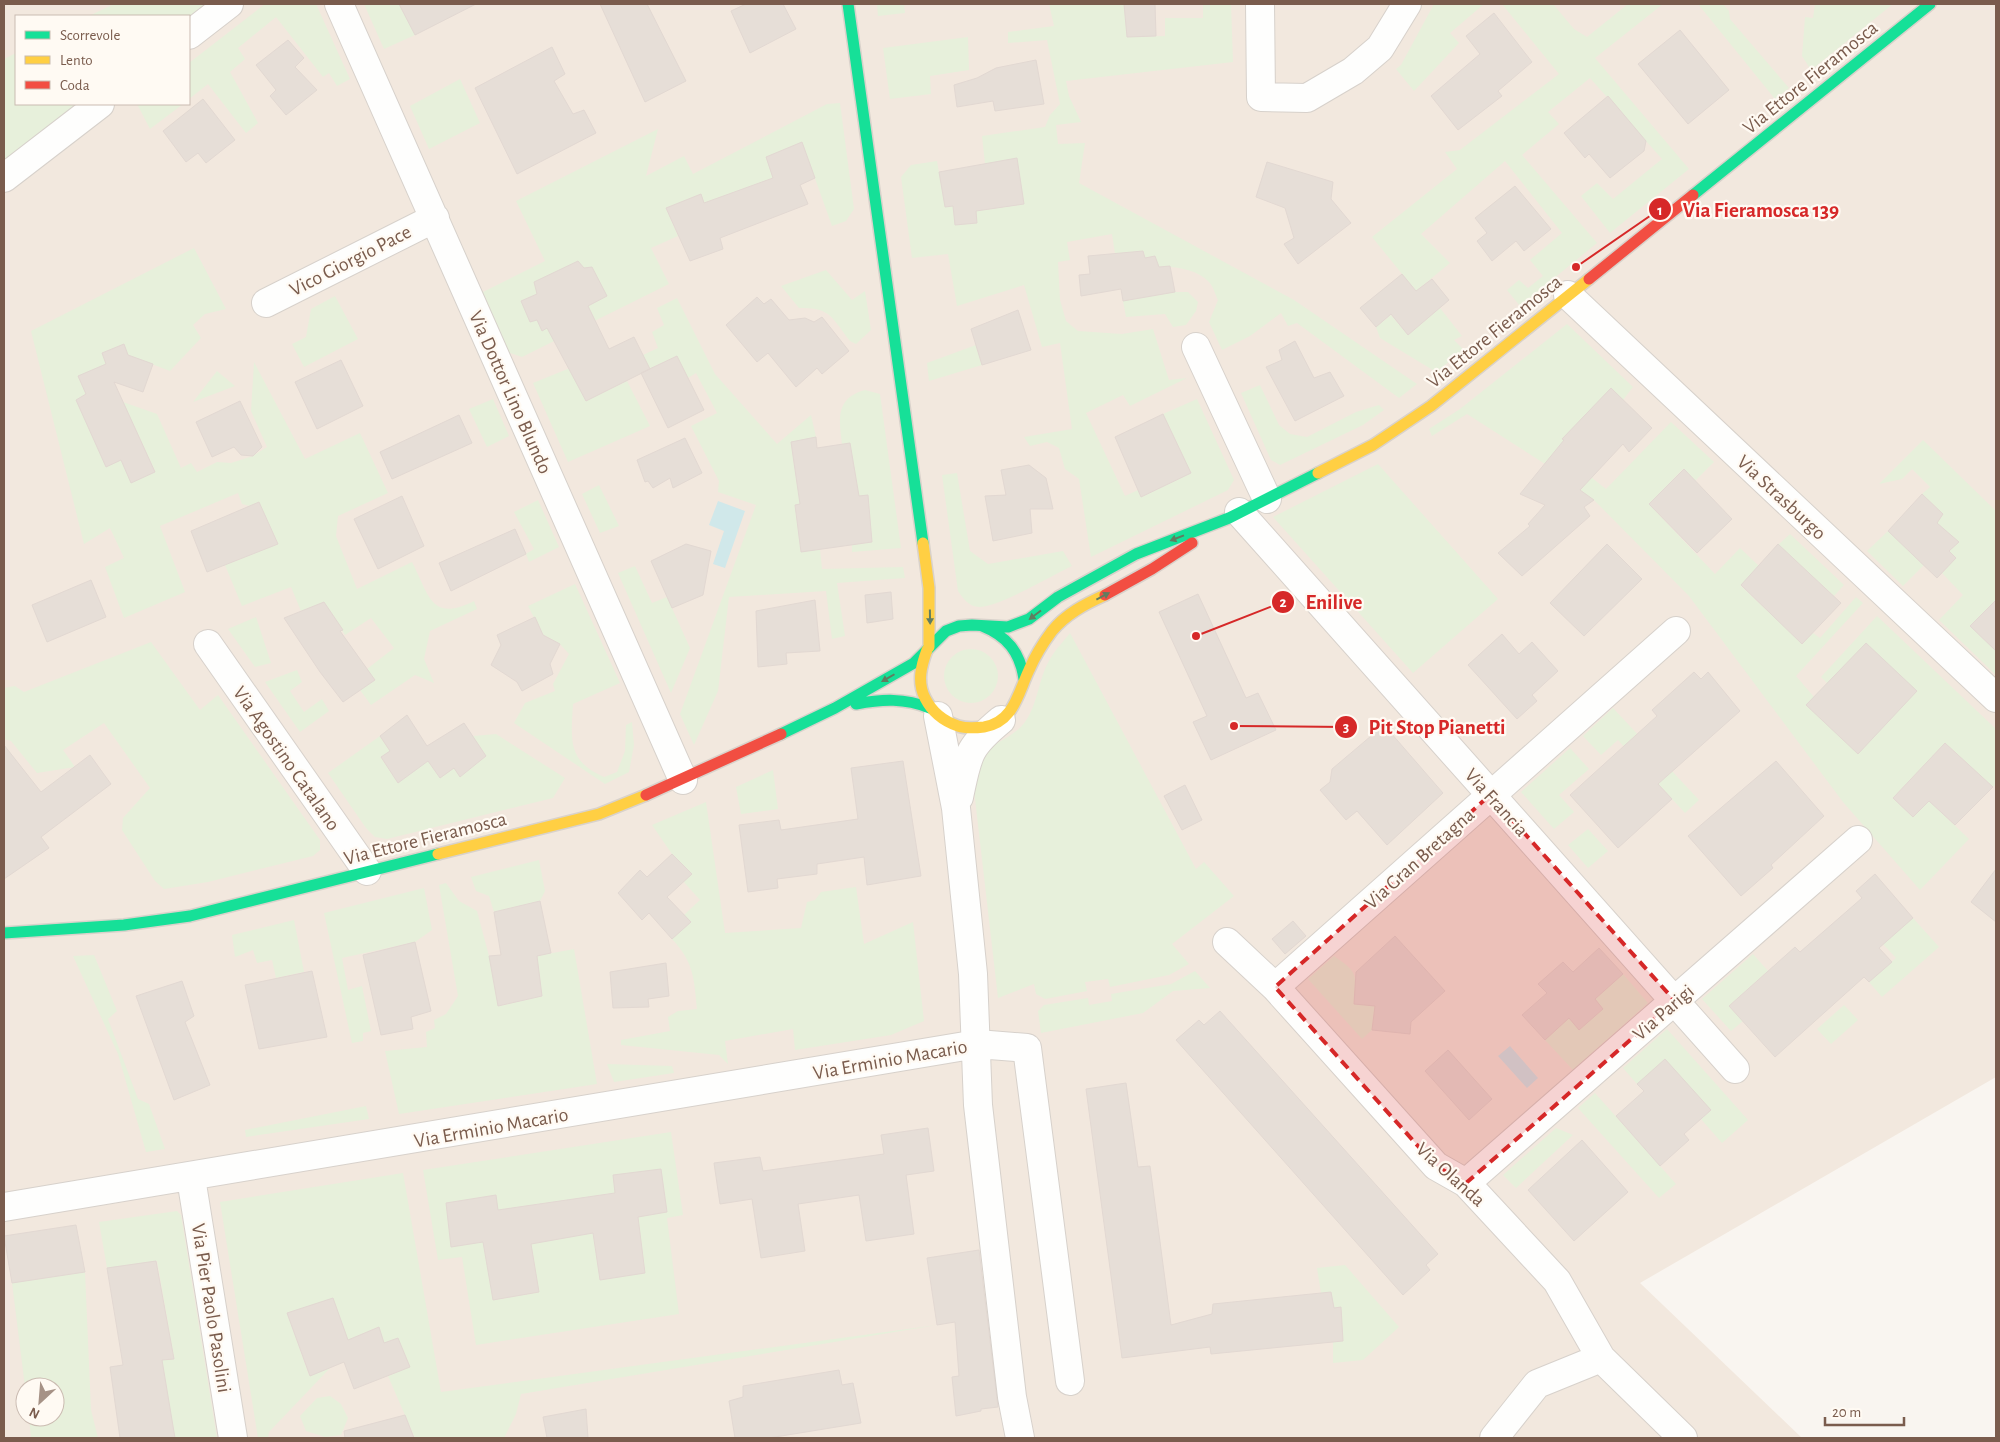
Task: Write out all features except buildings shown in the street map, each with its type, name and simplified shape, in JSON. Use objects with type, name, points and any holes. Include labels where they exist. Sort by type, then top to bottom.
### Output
[{"type":"main road","points":[[848,4],[929,588],[928,648],[921,664],[920,680],[922,694],[934,712]]},
{"type":"main road","name":"Via Ettore Fieramosca","points":[[1231,517],[1373,445],[1431,406],[1930,4]]},
{"type":"main road","points":[[835,708],[914,663],[946,631],[959,626],[1008,627],[1029,620],[1058,597],[1136,554],[1231,517]]},
{"type":"main road","points":[[835,708],[888,698],[912,700],[952,725],[968,729],[985,727],[1001,720],[1013,710],[1024,680],[1040,647],[1059,623],[1074,612],[1162,564],[1231,517]]},
{"type":"main road","points":[[929,588],[940,600]]},
{"type":"main road","points":[[955,617],[996,631],[1008,640],[1017,651],[1022,665],[1024,680]]},
{"type":"main road","name":"Via Ettore Fieramosca","points":[[4,933],[124,925],[190,916],[599,814],[683,780],[835,708]]},
{"type":"street","points":[[190,34],[230,4]]},
{"type":"street","name":"Via Dottor Lino Blundo","points":[[339,4],[683,780]]},
{"type":"street","points":[[1260,4],[1261,97],[1307,98],[1353,71],[1380,48],[1408,4]]},
{"type":"street","points":[[4,178],[99,105]]},
{"type":"street","name":"Vico Giorgio Pace","points":[[266,303],[434,218]]},
{"type":"street","name":"Via Strasburgo","points":[[1568,295],[1996,698]]},
{"type":"street","points":[[1196,347],[1267,499]]},
{"type":"street","name":"Via Francia","points":[[1231,517],[1490,795],[1735,1069]]},
{"type":"street","name":"Via Gran Bretagna","points":[[1275,987],[1676,631]]},
{"type":"street","name":"Via Agostino Catalano","points":[[208,644],[367,871]]},
{"type":"street","points":[[934,712],[956,808],[973,974],[978,1104],[1012,1397],[1020,1438]]},
{"type":"street","points":[[956,808],[968,755],[980,737],[1001,720]]},
{"type":"street","name":"Via Parigi","points":[[1466,1183],[1858,840]]},
{"type":"street","name":"Via Olanda","points":[[1227,942],[1275,987],[1436,1166],[1466,1183],[1557,1281],[1601,1358],[1683,1438]]},
{"type":"street","name":"Via Erminio Macario","points":[[4,1207],[191,1178],[977,1044],[1027,1048],[1070,1381]]},
{"type":"street","name":"Via Pier Paolo Pasolini","points":[[191,1178],[233,1438]]},
{"type":"street","points":[[1494,1438],[1537,1384],[1601,1358]]},
{"type":"highlighted area","points":[[1490,795],[1675,1001],[1466,1183],[1436,1166],[1275,987]]},
{"type":"shaded area","points":[[4,4],[1996,4],[1996,1077],[1640,1283],[1802,1438],[4,1438]]},
{"type":"green space","points":[[114,4],[205,4],[190,16],[91,15]]},
{"type":"green space","points":[[265,4],[316,4],[350,79],[337,86],[329,73],[323,77],[276,17],[238,48],[245,59],[230,72],[258,123],[246,133],[208,84],[190,98],[190,62]]},
{"type":"green space","points":[[364,4],[399,4],[415,35],[384,49]]},
{"type":"green space","points":[[877,4],[904,4],[905,13],[878,16]]},
{"type":"green space","points":[[1049,4],[1124,4],[1127,37],[1165,36],[1165,18],[1203,18],[1203,4],[1231,4],[1233,62],[1066,81],[1069,96],[1081,122],[1056,125],[1058,144],[1085,143],[1079,183],[1294,300],[1417,384],[1399,398],[1297,323],[1288,326],[1281,313],[1250,336],[1222,350],[1209,322],[1218,300],[1212,286],[1199,274],[1172,267],[1159,267],[1155,256],[1145,258],[1143,251],[1115,254],[1112,234],[1067,242],[1070,260],[1058,262],[1060,300],[1066,321],[1078,331],[1122,334],[1153,329],[1169,380],[1187,378],[1130,406],[1123,395],[1086,413],[1125,496],[1138,490],[1142,497],[1191,473],[1163,414],[1197,399],[1234,480],[1228,490],[1091,557],[1079,479],[1065,469],[1059,448],[1047,442],[1030,446],[1024,437],[1072,429],[1060,343],[1042,347],[1024,285],[957,306],[948,254],[912,258],[901,177],[911,165],[937,161],[945,206],[953,206],[955,225],[977,223],[976,211],[1024,204],[1017,158],[985,164],[982,136],[1045,127],[1050,115],[1060,104],[1047,40],[1008,43],[1008,32],[1054,26]]},
{"type":"green space","points":[[1434,4],[1484,4],[1450,33],[1459,43],[1414,91],[1396,69],[1401,65]]},
{"type":"green space","points":[[1502,4],[1553,4],[1574,29],[1587,37],[1628,4],[1663,4],[1595,58],[1689,169],[1610,233],[1581,196],[1597,183],[1613,199],[1662,159],[1590,78],[1548,112],[1559,124],[1522,155],[1597,243],[1520,306],[1507,290],[1519,280],[1528,288],[1543,276],[1530,260],[1562,233],[1505,161],[1421,234],[1450,263],[1416,291],[1372,237],[1457,169],[1445,152],[1460,150],[1559,74]]},
{"type":"green space","points":[[1698,4],[1723,4],[1729,11],[1730,19],[1789,88],[1775,99]]},
{"type":"green space","points":[[1815,4],[1893,4],[1811,70],[1802,56],[1805,17],[1813,18]]},
{"type":"green space","points":[[968,37],[969,70],[930,76],[931,94],[890,99],[883,48]]},
{"type":"green space","points":[[15,54],[15,105],[81,105],[4,166],[4,59]]},
{"type":"green space","points":[[460,79],[480,123],[429,149],[410,106]]},
{"type":"green space","points":[[840,103],[854,209],[846,221],[832,226],[802,142],[766,157],[773,178],[704,203],[701,194],[666,208],[678,236],[651,248],[669,284],[522,357],[499,349],[481,293],[545,261],[516,201],[658,129],[646,176],[684,156],[693,174],[827,104]]},
{"type":"green space","points":[[138,105],[182,105],[150,129]]},
{"type":"green space","points":[[194,248],[226,309],[205,314],[193,325],[201,338],[170,371],[128,355],[124,344],[102,353],[106,364],[78,377],[86,394],[76,400],[106,467],[121,460],[131,482],[155,471],[123,402],[157,414],[181,468],[191,463],[197,472],[217,462],[231,463],[253,456],[267,447],[251,411],[254,362],[305,459],[360,433],[388,493],[338,516],[336,536],[357,589],[412,562],[428,595],[440,607],[449,609],[474,601],[477,609],[430,631],[424,659],[434,683],[415,675],[371,705],[360,690],[375,680],[367,669],[394,648],[371,618],[345,635],[324,602],[301,611],[291,587],[242,606],[225,565],[278,544],[259,503],[250,506],[242,504],[238,493],[160,526],[185,592],[124,618],[105,567],[124,558],[110,528],[84,544],[31,331]]},
{"type":"green space","points":[[826,270],[852,300],[865,291],[871,330],[856,344],[850,341],[834,320],[824,312],[810,308],[799,308],[781,286]]},
{"type":"green space","points":[[1175,292],[1188,292],[1198,302],[1196,311],[1186,325],[1173,327],[1165,314],[1126,317],[1123,301]]},
{"type":"green space","points":[[335,296],[358,339],[304,367],[292,344],[306,337],[311,309]]},
{"type":"green space","points":[[677,298],[715,374],[777,444],[811,415],[816,437],[791,443],[797,485],[810,484],[811,503],[795,505],[820,549],[822,569],[903,567],[905,578],[837,583],[845,636],[832,639],[826,591],[729,597],[718,691],[694,745],[680,714],[756,505],[718,492],[719,481],[691,426],[717,413],[696,373],[688,378],[676,356],[650,369],[643,355],[658,348],[652,332],[664,325],[657,308]]},
{"type":"green space","points":[[1440,308],[1462,336],[1454,340],[1464,350],[1436,372],[1380,338],[1376,327],[1391,315],[1408,335]]},
{"type":"green space","points":[[1567,324],[1633,387],[1623,400],[1563,439],[1596,472],[1592,478],[1606,489],[1671,422],[1714,462],[1695,481],[1683,469],[1649,504],[1715,574],[1740,548],[1759,566],[1741,586],[1802,643],[1813,633],[1820,638],[1856,597],[1863,603],[1796,676],[1814,697],[1827,683],[1821,677],[1877,616],[1996,729],[1996,784],[1993,787],[1945,743],[1893,798],[1913,817],[1929,801],[1969,839],[1920,890],[1843,802],[1689,596],[1594,500],[1545,464],[1467,414],[1432,436],[1429,429],[1460,409]]},
{"type":"green space","points":[[976,345],[982,365],[929,381],[927,363]]},
{"type":"green space","points":[[570,368],[586,401],[627,381],[650,426],[568,462],[533,383]]},
{"type":"green space","points":[[217,371],[235,386],[193,402]]},
{"type":"green space","points":[[1260,385],[1279,425],[1290,434],[1307,437],[1356,412],[1379,405],[1384,410],[1363,425],[1280,465],[1271,460],[1241,393]]},
{"type":"green space","points":[[865,390],[880,394],[901,548],[852,552],[852,545],[872,542],[868,496],[859,496],[850,443],[842,444],[840,418],[841,411],[848,398]]},
{"type":"green space","points":[[493,399],[509,436],[487,447],[469,409]]},
{"type":"green space","points":[[1923,440],[1996,511],[1996,600],[1970,626],[1996,651],[1996,675],[1939,620],[1963,595],[1942,573],[1956,558],[1949,551],[1958,542],[1937,523],[1943,514],[1922,494],[1930,487],[1912,469],[1902,479],[1879,484]]},
{"type":"green space","points":[[1378,464],[1498,599],[1413,673],[1273,517]]},
{"type":"green space","points":[[957,473],[970,551],[988,564],[1063,551],[1072,566],[999,602],[979,607],[969,604],[958,591],[942,475]]},
{"type":"green space","points":[[599,485],[619,526],[600,533],[582,494]]},
{"type":"green space","points":[[538,500],[559,547],[529,562],[526,554],[534,549],[514,512]]},
{"type":"green space","points":[[1888,531],[1924,565],[1903,586],[1867,551]]},
{"type":"green space","points":[[1790,534],[1844,585],[1834,596],[1778,545]]},
{"type":"green space","points":[[635,566],[652,603],[667,597],[690,648],[671,693],[618,573]]},
{"type":"green space","points":[[575,584],[620,683],[573,704],[572,738],[577,756],[592,771],[604,777],[617,772],[625,751],[626,725],[632,722],[634,745],[629,772],[605,784],[514,723],[525,703],[555,691],[553,684],[569,654],[560,644],[543,635],[528,606]]},
{"type":"green space","points":[[256,617],[271,663],[255,667],[228,629]]},
{"type":"green space","points":[[1070,633],[1196,869],[1204,862],[1234,896],[1172,944],[1189,964],[1169,975],[1110,987],[1108,979],[1085,982],[1087,991],[1045,999],[1036,994],[1034,984],[998,998],[974,790],[981,753],[1010,736],[1025,722],[1033,708],[1045,668],[1056,650]]},
{"type":"green space","points":[[151,642],[200,710],[218,695],[320,840],[320,850],[313,856],[208,882],[164,889],[155,881],[122,830],[123,818],[150,788],[104,723],[63,750],[75,767],[37,773],[11,741],[4,739],[4,688],[15,686],[24,692]]},
{"type":"green space","points":[[966,649],[976,649],[986,653],[994,661],[998,676],[994,691],[986,699],[976,703],[966,703],[956,699],[948,691],[944,681],[944,671],[948,661],[956,653]]},
{"type":"green space","points":[[297,670],[302,682],[290,691],[304,712],[322,699],[329,711],[300,732],[265,682]]},
{"type":"green space","points":[[1613,708],[1699,800],[1685,813],[1618,740],[1601,755],[1583,736]]},
{"type":"green space","points":[[496,734],[565,778],[553,798],[387,839],[375,837],[366,828],[328,773],[380,736],[390,751],[381,757],[398,783],[428,761],[440,778],[454,768],[460,776],[486,756],[473,736]]},
{"type":"green space","points":[[1570,748],[1589,769],[1559,795],[1574,812],[1554,829],[1521,792]]},
{"type":"green space","points":[[773,770],[778,809],[741,814],[736,787]]},
{"type":"green space","points":[[706,802],[725,933],[801,928],[807,902],[815,900],[821,892],[856,887],[864,944],[913,922],[924,1021],[891,1035],[795,1050],[793,1029],[725,1041],[728,1064],[719,1055],[621,1045],[621,1040],[670,1031],[668,1017],[678,1011],[697,1009],[692,971],[685,955],[672,939],[691,922],[684,915],[700,900],[683,881],[691,874],[672,854],[652,825]]},
{"type":"green space","points":[[1588,829],[1608,851],[1588,868],[1568,845]]},
{"type":"green space","points":[[539,860],[545,891],[540,901],[494,912],[489,896],[476,891],[471,877]]},
{"type":"green space","points":[[446,883],[459,901],[477,911],[489,956],[499,1006],[542,996],[537,956],[574,949],[597,1084],[399,1114],[385,1051],[427,1047],[426,1032],[435,1028],[434,1020],[446,1014],[458,996],[439,885]]},
{"type":"green space","points":[[424,888],[432,930],[415,942],[342,958],[348,990],[362,986],[371,1031],[363,1033],[363,1041],[352,1043],[324,913]]},
{"type":"green space","points":[[1913,918],[1939,947],[1882,997],[1869,982],[1896,958],[1883,944]]},
{"type":"green space","points":[[294,920],[304,972],[276,978],[272,960],[257,963],[253,950],[235,957],[232,935]]},
{"type":"green space","points":[[1753,954],[1768,971],[1729,1006],[1743,1021],[1731,1031],[1702,999]]},
{"type":"green space","points":[[94,955],[117,1011],[108,1019],[138,1099],[149,1104],[165,1149],[146,1152],[118,1054],[73,956]]},
{"type":"green space","points":[[1334,956],[1348,966],[1354,975],[1354,1003],[1375,1006],[1372,1030],[1362,1039],[1308,979]]},
{"type":"green space","points":[[1195,971],[1210,988],[1173,991],[1143,1013],[1041,1033],[1038,1011],[1044,1005],[1088,998],[1089,1005],[1112,1001],[1111,994],[1171,984]]},
{"type":"green space","points":[[1623,974],[1648,1003],[1573,1070],[1545,1040],[1569,1018],[1579,1030],[1603,1009],[1595,999]]},
{"type":"green space","points":[[1844,1005],[1858,1020],[1831,1044],[1817,1029]]},
{"type":"green space","points":[[1667,1029],[1748,1120],[1722,1143],[1701,1119],[1711,1110],[1637,1084],[1623,1068]]},
{"type":"green space","points":[[607,1064],[672,1066],[674,1073],[614,1082]]},
{"type":"green space","points":[[1595,1093],[1676,1184],[1659,1198],[1578,1108]]},
{"type":"green space","points":[[366,1106],[369,1119],[246,1137],[245,1130]]},
{"type":"green space","points":[[1556,1128],[1573,1135],[1516,1188],[1503,1175]]},
{"type":"green space","points":[[671,1132],[683,1215],[667,1218],[679,1314],[476,1345],[462,1257],[438,1260],[423,1170]],"holes":[[[661,1169],[667,1211],[625,1220],[626,1232],[640,1232],[645,1273],[600,1280],[593,1233],[531,1244],[539,1292],[494,1300],[499,1239],[451,1247],[446,1203],[495,1195],[498,1210],[615,1193]]]},
{"type":"green space","points":[[403,1173],[441,1392],[937,1325],[521,1394],[516,1414],[504,1438],[415,1438],[388,1376],[410,1366],[398,1338],[384,1343],[378,1327],[348,1340],[332,1299],[287,1313],[309,1375],[331,1367],[269,1432],[268,1438],[258,1438],[220,1202]]},
{"type":"green space","points":[[177,1211],[181,1215],[217,1438],[175,1438],[162,1360],[174,1358],[157,1261],[107,1268],[99,1222]]},
{"type":"green space","points":[[1345,1265],[1399,1327],[1363,1360],[1333,1363],[1333,1342],[1343,1340],[1341,1308],[1334,1308],[1331,1292],[1321,1293],[1317,1268]]},
{"type":"green space","points":[[85,1272],[91,1410],[98,1438],[31,1438],[30,1427],[65,1427],[65,1377],[24,1377],[12,1283]]},
{"type":"green space","points":[[330,1396],[341,1404],[348,1418],[341,1435],[325,1437],[306,1431],[300,1416],[317,1398]]},
{"type":"water","points":[[718,501],[745,511],[725,568],[713,564],[724,531],[709,525]]},
{"type":"water","points":[[1510,1046],[1538,1078],[1527,1088],[1498,1056]]},
{"type":"traffic: fast","points":[[848,4],[923,543]]},
{"type":"traffic: fast","points":[[1693,195],[1930,4]]},
{"type":"traffic: fast","points":[[781,734],[835,708],[914,663],[946,631],[959,626],[972,625],[1008,627],[1029,619],[1058,597],[1136,554],[1229,518],[1318,473]]},
{"type":"traffic: fast","points":[[982,626],[999,635],[1011,646],[1016,653],[1024,679]]},
{"type":"traffic: fast","points":[[856,704],[893,700],[911,702],[930,708]]},
{"type":"traffic: fast","points":[[4,933],[124,925],[190,916],[438,854]]},
{"type":"traffic: slow","points":[[1318,473],[1373,445],[1431,406],[1589,279]]},
{"type":"traffic: slow","points":[[923,543],[929,588],[929,647]]},
{"type":"traffic: slow","points":[[927,650],[922,668],[921,686],[925,698],[935,712],[961,727],[978,728],[994,724],[1009,713],[1014,705],[1034,660],[1052,631],[1063,619],[1076,610],[1105,595]]},
{"type":"traffic: slow","points":[[438,854],[599,814],[646,795]]},
{"type":"traffic: jam","points":[[1589,279],[1693,195]]},
{"type":"traffic: jam","points":[[1105,595],[1152,569],[1192,543]]},
{"type":"traffic: jam","points":[[646,795],[781,734]]},
{"type":"place","name":"Via Fieramosca 139","points":[[1576,267]]},
{"type":"place","name":"Enilive","points":[[1196,636]]},
{"type":"place","name":"Pit Stop Pianetti","points":[[1234,726]]}]
